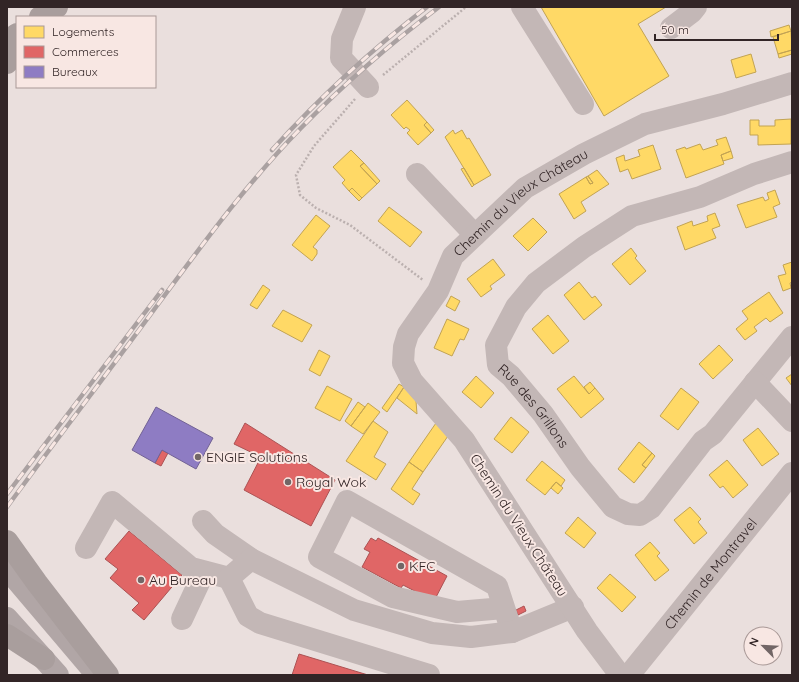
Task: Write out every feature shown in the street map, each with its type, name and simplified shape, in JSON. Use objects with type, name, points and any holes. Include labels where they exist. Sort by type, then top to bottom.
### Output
[{"type":"highway","points":[[42,16],[57,7]]},
{"type":"highway","points":[[58,16],[70,7]]},
{"type":"highway","points":[[7,41],[16,35]]},
{"type":"highway","points":[[7,63],[16,54]]},
{"type":"highway","points":[[7,541],[37,583],[102,665],[108,675]]},
{"type":"highway","points":[[7,635],[51,667]]},
{"type":"main road","points":[[7,569],[97,675]]},
{"type":"main road","points":[[7,618],[51,667]]},
{"type":"street","points":[[355,7],[342,39],[341,58],[368,87]]},
{"type":"street","points":[[522,7],[583,104]]},
{"type":"street","points":[[671,28],[692,12],[696,7]]},
{"type":"street","name":"Chemin du Vieux Château","points":[[620,675],[587,631],[574,608],[464,440],[412,381],[403,363],[404,347],[408,334],[438,291],[453,256],[525,188],[584,154],[644,124],[723,104],[792,83]]},
{"type":"street","name":"Rue des Grillons","points":[[792,162],[754,174],[700,197],[632,216],[584,247],[536,283],[516,307],[496,345],[498,365],[511,376],[543,414],[580,467],[614,507],[628,514],[640,514],[652,508],[703,441],[713,434],[792,337]]},
{"type":"street","points":[[418,173],[476,235]]},
{"type":"street","points":[[755,382],[792,421]]},
{"type":"street","name":"Chemin de Montravel","points":[[629,675],[792,473]]},
{"type":"street","points":[[504,608],[457,612],[393,597],[319,557],[347,501],[497,586],[512,632]]},
{"type":"street","points":[[86,548],[112,502],[191,568],[229,578],[248,616],[260,623],[429,675]]},
{"type":"street","points":[[203,521],[215,534],[251,559],[354,610],[432,633],[471,637],[512,632],[574,608]]},
{"type":"street","points":[[229,578],[251,559]]},
{"type":"street","points":[[182,619],[204,572]]},
{"type":"path","points":[[438,291],[350,225],[316,208],[300,195],[296,175],[314,146],[348,105],[466,7]]},
{"type":"building: Logements","points":[[541,7],[666,7],[638,24],[669,76],[604,116]]},
{"type":"building: Logements","points":[[789,25],[791,31],[771,37],[770,31]]},
{"type":"building: Logements","points":[[791,31],[792,50],[778,54],[773,37]]},
{"type":"building: Logements","points":[[792,50],[792,54],[779,58],[778,54]]},
{"type":"building: Logements","points":[[751,54],[756,72],[736,78],[731,60]]},
{"type":"building: Logements","points":[[407,100],[427,122],[424,125],[431,133],[418,145],[407,133],[410,130],[406,127],[404,129],[391,115]]},
{"type":"building: Logements","points":[[791,119],[791,144],[758,145],[758,135],[750,135],[750,120],[759,120],[759,126],[775,126],[775,120]]},
{"type":"building: Logements","points":[[427,122],[434,130],[431,133],[424,125]]},
{"type":"building: Logements","points":[[453,130],[455,134],[462,130],[467,139],[469,138],[491,175],[474,185],[445,137]]},
{"type":"building: Logements","points":[[726,137],[731,151],[721,155],[724,164],[686,178],[676,150],[685,147],[686,149],[700,144],[703,150],[718,145],[716,140]]},
{"type":"building: Logements","points":[[653,145],[661,169],[632,179],[628,169],[620,172],[616,158],[624,155],[625,161],[640,156],[638,150]]},
{"type":"building: Logements","points":[[351,150],[364,163],[360,166],[377,184],[362,198],[352,188],[349,191],[342,183],[345,180],[333,167]]},
{"type":"building: Logements","points":[[731,151],[733,158],[723,161],[721,155]]},
{"type":"building: Logements","points":[[364,163],[380,181],[377,184],[360,166]]},
{"type":"building: Logements","points":[[464,168],[474,185],[472,187],[461,169]]},
{"type":"building: Logements","points":[[597,170],[609,184],[581,202],[586,211],[574,219],[559,194],[586,177],[590,184],[593,183],[588,176]]},
{"type":"building: Logements","points":[[588,176],[593,183],[590,184],[586,177]]},
{"type":"building: Logements","points":[[352,188],[362,198],[359,201],[349,191]]},
{"type":"building: Logements","points":[[775,190],[780,204],[773,207],[777,217],[746,228],[737,205],[763,197],[765,201],[769,199],[767,193]]},
{"type":"building: Logements","points":[[389,207],[422,232],[410,247],[378,221]]},
{"type":"building: Logements","points":[[715,213],[720,226],[712,229],[716,238],[685,250],[677,227],[692,221],[693,226],[708,221],[707,216]]},
{"type":"building: Logements","points":[[316,215],[330,226],[313,247],[317,250],[317,254],[312,261],[292,245]]},
{"type":"building: Logements","points":[[533,218],[547,232],[528,251],[513,236]]},
{"type":"building: Logements","points":[[631,248],[637,256],[635,258],[646,271],[630,285],[612,264]]},
{"type":"building: Logements","points":[[493,259],[505,275],[490,286],[492,289],[481,297],[467,279]]},
{"type":"building: Logements","points":[[792,262],[791,288],[783,291],[778,276],[786,274],[783,265]]},
{"type":"building: Logements","points":[[579,282],[592,298],[595,296],[602,305],[584,320],[564,295]]},
{"type":"building: Logements","points":[[263,285],[270,290],[257,309],[250,305]]},
{"type":"building: Logements","points":[[769,292],[783,313],[770,322],[766,318],[754,327],[757,331],[745,340],[736,329],[748,319],[742,311]]},
{"type":"building: Logements","points":[[451,296],[460,301],[455,311],[446,306]]},
{"type":"building: Logements","points":[[283,310],[312,325],[302,342],[272,326]]},
{"type":"building: Logements","points":[[548,315],[569,341],[553,354],[532,329]]},
{"type":"building: Logements","points":[[447,319],[469,329],[464,340],[460,339],[452,356],[434,348]]},
{"type":"building: Logements","points":[[719,345],[733,360],[713,379],[699,364]]},
{"type":"building: Logements","points":[[319,350],[330,356],[320,376],[309,370]]},
{"type":"building: Logements","points":[[792,374],[792,386],[786,378]]},
{"type":"building: Logements","points":[[476,376],[494,393],[481,408],[462,392]]},
{"type":"building: Logements","points":[[574,376],[589,394],[595,388],[604,399],[581,418],[557,389]]},
{"type":"building: Logements","points":[[590,382],[595,388],[589,394],[584,387]]},
{"type":"building: Logements","points":[[399,384],[404,387],[387,412],[382,408]]},
{"type":"building: Logements","points":[[327,386],[352,399],[340,421],[315,408]]},
{"type":"building: Logements","points":[[404,387],[416,401],[417,414],[397,398]]},
{"type":"building: Logements","points":[[681,388],[699,402],[678,430],[660,416]]},
{"type":"building: Logements","points":[[358,402],[365,407],[351,426],[345,421]]},
{"type":"building: Logements","points":[[368,403],[380,412],[363,434],[351,426]]},
{"type":"building: Logements","points":[[511,417],[529,432],[512,453],[494,439]]},
{"type":"building: Logements","points":[[373,421],[388,432],[374,457],[386,464],[376,480],[346,461]]},
{"type":"building: Logements","points":[[436,423],[448,436],[423,472],[409,462]]},
{"type":"building: Logements","points":[[758,428],[779,454],[762,466],[743,440]]},
{"type":"building: Logements","points":[[639,442],[652,453],[642,465],[646,468],[634,483],[618,469]]},
{"type":"building: Logements","points":[[652,453],[655,456],[646,468],[642,465]]},
{"type":"building: Logements","points":[[727,460],[748,485],[733,498],[723,486],[720,488],[709,475]]},
{"type":"building: Logements","points":[[542,461],[565,480],[561,486],[556,482],[545,495],[526,480]]},
{"type":"building: Logements","points":[[409,462],[423,472],[412,489],[420,494],[413,505],[391,489]]},
{"type":"building: Logements","points":[[556,482],[563,488],[558,494],[551,488]]},
{"type":"building: Logements","points":[[690,507],[701,519],[698,522],[707,533],[694,544],[674,520]]},
{"type":"building: Logements","points":[[578,517],[596,533],[584,548],[565,533]]},
{"type":"building: Logements","points":[[650,542],[660,553],[657,556],[669,570],[655,581],[635,555]]},
{"type":"building: Logements","points":[[610,574],[636,597],[622,612],[597,588]]},
{"type":"building: Commerces","points":[[245,423],[335,480],[311,526],[244,490],[261,457],[234,444]]},
{"type":"building: Commerces","points":[[162,450],[168,453],[161,466],[155,463]]},
{"type":"building: Commerces","points":[[129,531],[182,575],[144,620],[132,610],[139,603],[110,578],[118,569],[105,559]]},
{"type":"building: Commerces","points":[[371,538],[376,541],[378,538],[447,576],[434,601],[403,585],[401,588],[362,567],[370,552],[364,549]]},
{"type":"building: Commerces","points":[[524,606],[526,611],[518,615],[516,610]]},
{"type":"building: Commerces","points":[[299,654],[368,675],[292,675]]},
{"type":"building: Bureaux","points":[[156,407],[213,438],[196,469],[162,450],[155,463],[132,450]]},
{"type":"railway","points":[[272,150],[346,75],[427,7]]},
{"type":"railway","points":[[7,507],[208,238],[262,170],[301,128],[351,80],[403,35],[439,7]]},
{"type":"railway","points":[[7,494],[162,290]]},
{"type":"place","name":"ENGIE Solutions","points":[[198,457]]},
{"type":"place","name":"Royal Wok","points":[[288,482]]},
{"type":"place","name":"KFC","points":[[401,566]]},
{"type":"place","name":"Au Bureau","points":[[141,580]]}]
